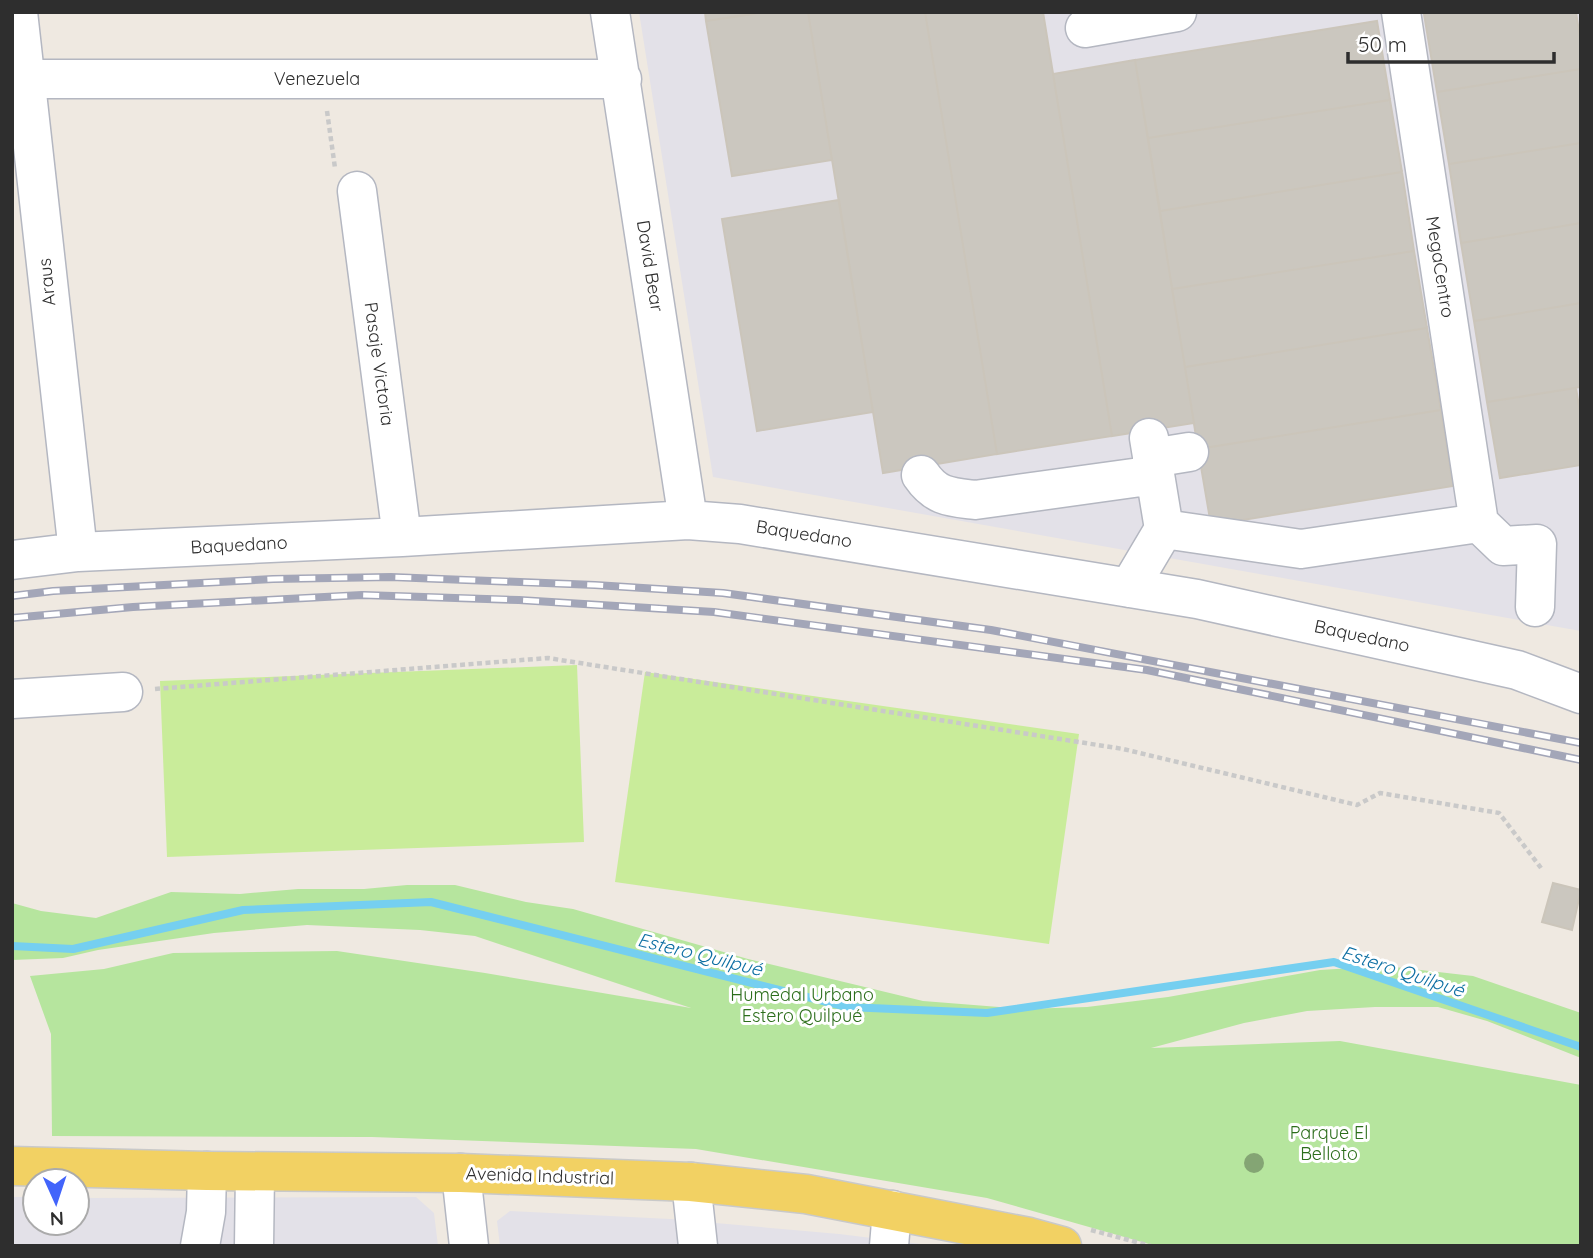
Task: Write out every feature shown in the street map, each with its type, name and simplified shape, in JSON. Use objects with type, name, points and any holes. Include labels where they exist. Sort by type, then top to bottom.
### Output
[{"type":"main road","name":"Avenida Industrial","points":[[12,1166],[254,1172],[461,1173],[691,1182],[806,1194],[891,1228],[1062,1246]]},
{"type":"street","name":"Araus","points":[[18,12],[19,79],[78,552]]},
{"type":"street","name":"David Bear","points":[[610,12],[688,520]]},
{"type":"street","points":[[1085,28],[1177,12]]},
{"type":"street","name":"MegaCentro","points":[[1401,12],[1479,523]]},
{"type":"street","name":"Venezuela","points":[[19,79],[622,79]]},
{"type":"street","name":"Pasaje Victoria","points":[[357,191],[402,537]]},
{"type":"street","points":[[920,475],[930,488],[949,497],[975,500],[1161,456],[1164,529],[1129,587]]},
{"type":"street","name":"Baquedano","points":[[12,560],[78,552],[688,520],[740,524],[1197,599],[1517,670],[1581,694]]},
{"type":"street","points":[[1164,529],[1301,549],[1479,523],[1503,546],[1537,544],[1535,607]]},
{"type":"street","points":[[12,699],[123,692]]},
{"type":"street","points":[[200,1246],[206,1212],[207,1171]]},
{"type":"street","points":[[254,1172],[254,1246]]},
{"type":"street","points":[[461,1173],[469,1246]]},
{"type":"street","points":[[691,1182],[698,1246]]},
{"type":"path","points":[[323,80],[338,189],[357,191]]},
{"type":"path","points":[[123,692],[548,658],[1123,749],[1357,805],[1380,793],[1499,813],[1541,868]]},
{"type":"shaded area","points":[[639,12],[1581,12],[1581,631],[713,477]]},
{"type":"shaded area","points":[[12,1197],[21,1197],[21,1237],[91,1237],[91,1198],[416,1197],[434,1213],[438,1246],[12,1246]]},
{"type":"shaded area","points":[[510,1211],[670,1219],[937,1246],[500,1246],[497,1221]]},
{"type":"green space","points":[[577,665],[584,842],[167,857],[160,681]]},
{"type":"green space","points":[[645,672],[1079,734],[1049,944],[615,882]]},
{"type":"green space","name":"Parque El Belloto","points":[[455,885],[526,902],[573,909],[748,959],[923,1001],[1024,1009],[1087,1007],[1168,997],[1320,970],[1386,966],[1473,976],[1581,1013],[1581,1058],[1487,1021],[1438,1007],[1307,1011],[1244,1023],[1151,1048],[1340,1041],[1581,1085],[1581,1246],[1156,1246],[987,1198],[696,1149],[372,1137],[52,1136],[51,1034],[30,976],[104,969],[173,953],[337,951],[691,1008],[475,936],[420,930],[307,925],[214,933],[98,950],[63,958],[12,960],[12,903],[41,911],[96,918],[171,892],[240,894]]},
{"type":"building","points":[[705,12],[754,12],[754,14],[706,21]]},
{"type":"building","points":[[763,12],[808,12],[832,160],[732,176],[706,21]]},
{"type":"building","points":[[808,12],[925,12],[997,454],[883,473]]},
{"type":"building","points":[[925,12],[1043,12],[1112,436],[997,454]]},
{"type":"building","points":[[1576,12],[1581,44],[1581,69],[1437,92],[1424,14]]},
{"type":"building","points":[[1377,21],[1390,100],[1148,138],[1135,60]]},
{"type":"building","points":[[1135,60],[1194,423],[1112,436],[1053,74]]},
{"type":"building","points":[[1581,69],[1581,143],[1449,164],[1437,92]]},
{"type":"building","points":[[1390,100],[1402,172],[1160,211],[1148,138]]},
{"type":"building","points":[[1581,143],[1581,223],[1461,243],[1449,164]]},
{"type":"building","points":[[1402,172],[1414,251],[1172,289],[1160,211]]},
{"type":"building","points":[[839,200],[873,412],[757,431],[722,219]]},
{"type":"building","points":[[1581,223],[1581,303],[1474,321],[1461,243]]},
{"type":"building","points":[[1414,251],[1427,328],[1185,367],[1172,289]]},
{"type":"building","points":[[1581,303],[1581,387],[1487,402],[1474,321]]},
{"type":"building","points":[[1427,328],[1441,410],[1198,449],[1185,367]]},
{"type":"building","points":[[1576,388],[1581,418],[1581,465],[1500,478],[1487,402]]},
{"type":"building","points":[[1441,410],[1453,486],[1211,525],[1198,449]]},
{"type":"building","points":[[1553,883],[1581,890],[1572,930],[1542,922]]},
{"type":"waterway","name":"Estero Quilpué","points":[[12,946],[73,949],[243,910],[431,902],[847,1007],[987,1013],[1334,962],[1581,1047]]},
{"type":"railway","points":[[12,596],[53,591],[273,579],[391,577],[723,593],[991,630],[1581,743]]},
{"type":"railway","points":[[12,618],[133,607],[362,595],[519,600],[714,612],[1147,670],[1581,760]]},
{"type":"park label","name":"Humedal Urbano Estero Quilpué","points":[[802,1005]]}]
